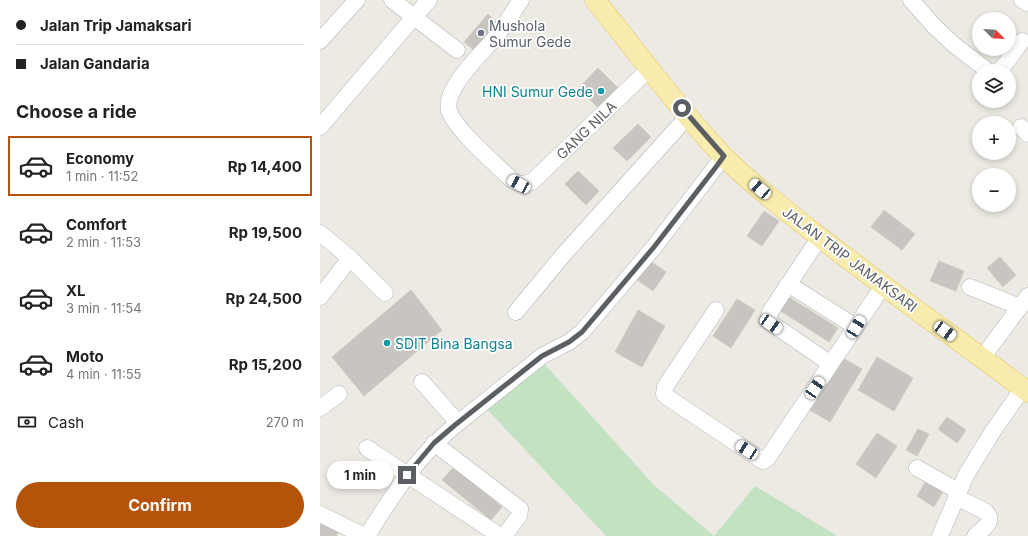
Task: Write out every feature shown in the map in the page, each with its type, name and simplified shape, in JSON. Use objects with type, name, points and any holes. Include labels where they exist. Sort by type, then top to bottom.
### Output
[{"type":"main road","name":"JALAN TRIP JAMAKSARI","points":[[595,0],[649,69],[724,156],[780,205],[883,286],[1025,390]]},
{"type":"street","points":[[320,41],[357,0]]},
{"type":"street","points":[[392,0],[457,50]]},
{"type":"street","points":[[320,127],[429,0]]},
{"type":"street","name":"GANG NILA","points":[[521,0],[497,35],[466,70],[452,91],[449,101],[449,110],[455,122],[464,133],[512,180],[519,184],[525,184],[533,181],[649,69]]},
{"type":"street","points":[[912,0],[934,26],[979,64]]},
{"type":"street","points":[[1022,0],[1028,3]]},
{"type":"street","points":[[1004,64],[1020,39]]},
{"type":"street","points":[[516,312],[564,254],[688,116]]},
{"type":"street","points":[[320,514],[365,536],[407,475],[434,443],[542,356],[569,342],[582,332],[654,247],[724,156]]},
{"type":"street","points":[[320,233],[350,258],[385,293]]},
{"type":"street","points":[[820,237],[770,312],[768,321],[831,364]]},
{"type":"street","points":[[320,297],[350,258]]},
{"type":"street","points":[[788,284],[856,327]]},
{"type":"street","points":[[716,310],[664,386],[664,394],[667,398],[763,460],[767,459],[883,286]]},
{"type":"street","points":[[970,287],[1024,302],[982,358]]},
{"type":"street","points":[[422,382],[458,423]]},
{"type":"street","points":[[940,536],[966,476],[993,431],[1025,390]]},
{"type":"street","points":[[320,408],[339,394]]},
{"type":"street","points":[[434,443],[520,509],[519,516],[504,536]]},
{"type":"street","points":[[367,448],[500,536]]},
{"type":"street","points":[[916,468],[986,512],[989,516],[988,525],[975,536]]},
{"type":"green space","points":[[539,358],[654,485],[714,536],[606,536],[484,406]]},
{"type":"green space","points":[[755,486],[836,535],[836,536],[714,536]]},
{"type":"building","name":"Mushola Sumur Gede","points":[[488,14],[498,24],[475,51],[464,42]]},
{"type":"building","name":"HNI Sumur Gede","points":[[598,68],[623,93],[602,112],[579,88]]},
{"type":"building","points":[[638,124],[651,137],[627,161],[613,148]]},
{"type":"building","points":[[578,171],[599,191],[586,205],[565,184]]},
{"type":"building","points":[[884,210],[915,234],[902,250],[871,227]]},
{"type":"building","points":[[764,211],[779,221],[762,246],[747,236]]},
{"type":"building","points":[[1000,257],[1016,275],[1003,287],[987,268]]},
{"type":"building","points":[[649,260],[666,272],[653,291],[636,279]]},
{"type":"building","points":[[939,261],[964,271],[956,291],[930,281]]},
{"type":"building","name":"SDIT Bina Bangsa","points":[[411,290],[442,330],[364,396],[332,357]]},
{"type":"building","points":[[787,296],[838,328],[829,342],[779,310]]},
{"type":"building","points":[[737,299],[755,310],[731,348],[713,336]]},
{"type":"building","points":[[638,310],[665,326],[642,367],[615,352]]},
{"type":"building","points":[[839,356],[862,369],[830,422],[808,409]]},
{"type":"building","points":[[877,357],[913,378],[894,411],[858,390]]},
{"type":"building","points":[[947,417],[966,430],[957,443],[938,429]]},
{"type":"building","points":[[918,429],[929,434],[917,456],[906,450]]},
{"type":"building","points":[[877,433],[897,446],[876,478],[856,464]]},
{"type":"building","points":[[454,467],[502,507],[491,520],[442,480]]},
{"type":"building","points":[[926,481],[943,491],[934,507],[917,496]]},
{"type":"building","points":[[320,520],[339,531],[336,536],[320,536]]},
{"type":"place","name":"Mushola Sumur Gede","points":[[481,33]]},
{"type":"place","name":"HNI Sumur Gede","points":[[601,91]]},
{"type":"place","name":"SDIT Bina Bangsa","points":[[387,343]]},
{"type":"route","points":[[407,475],[434,443],[455,425],[542,356],[569,342],[582,332],[654,247],[716,167],[724,156],[682,108]]}]
